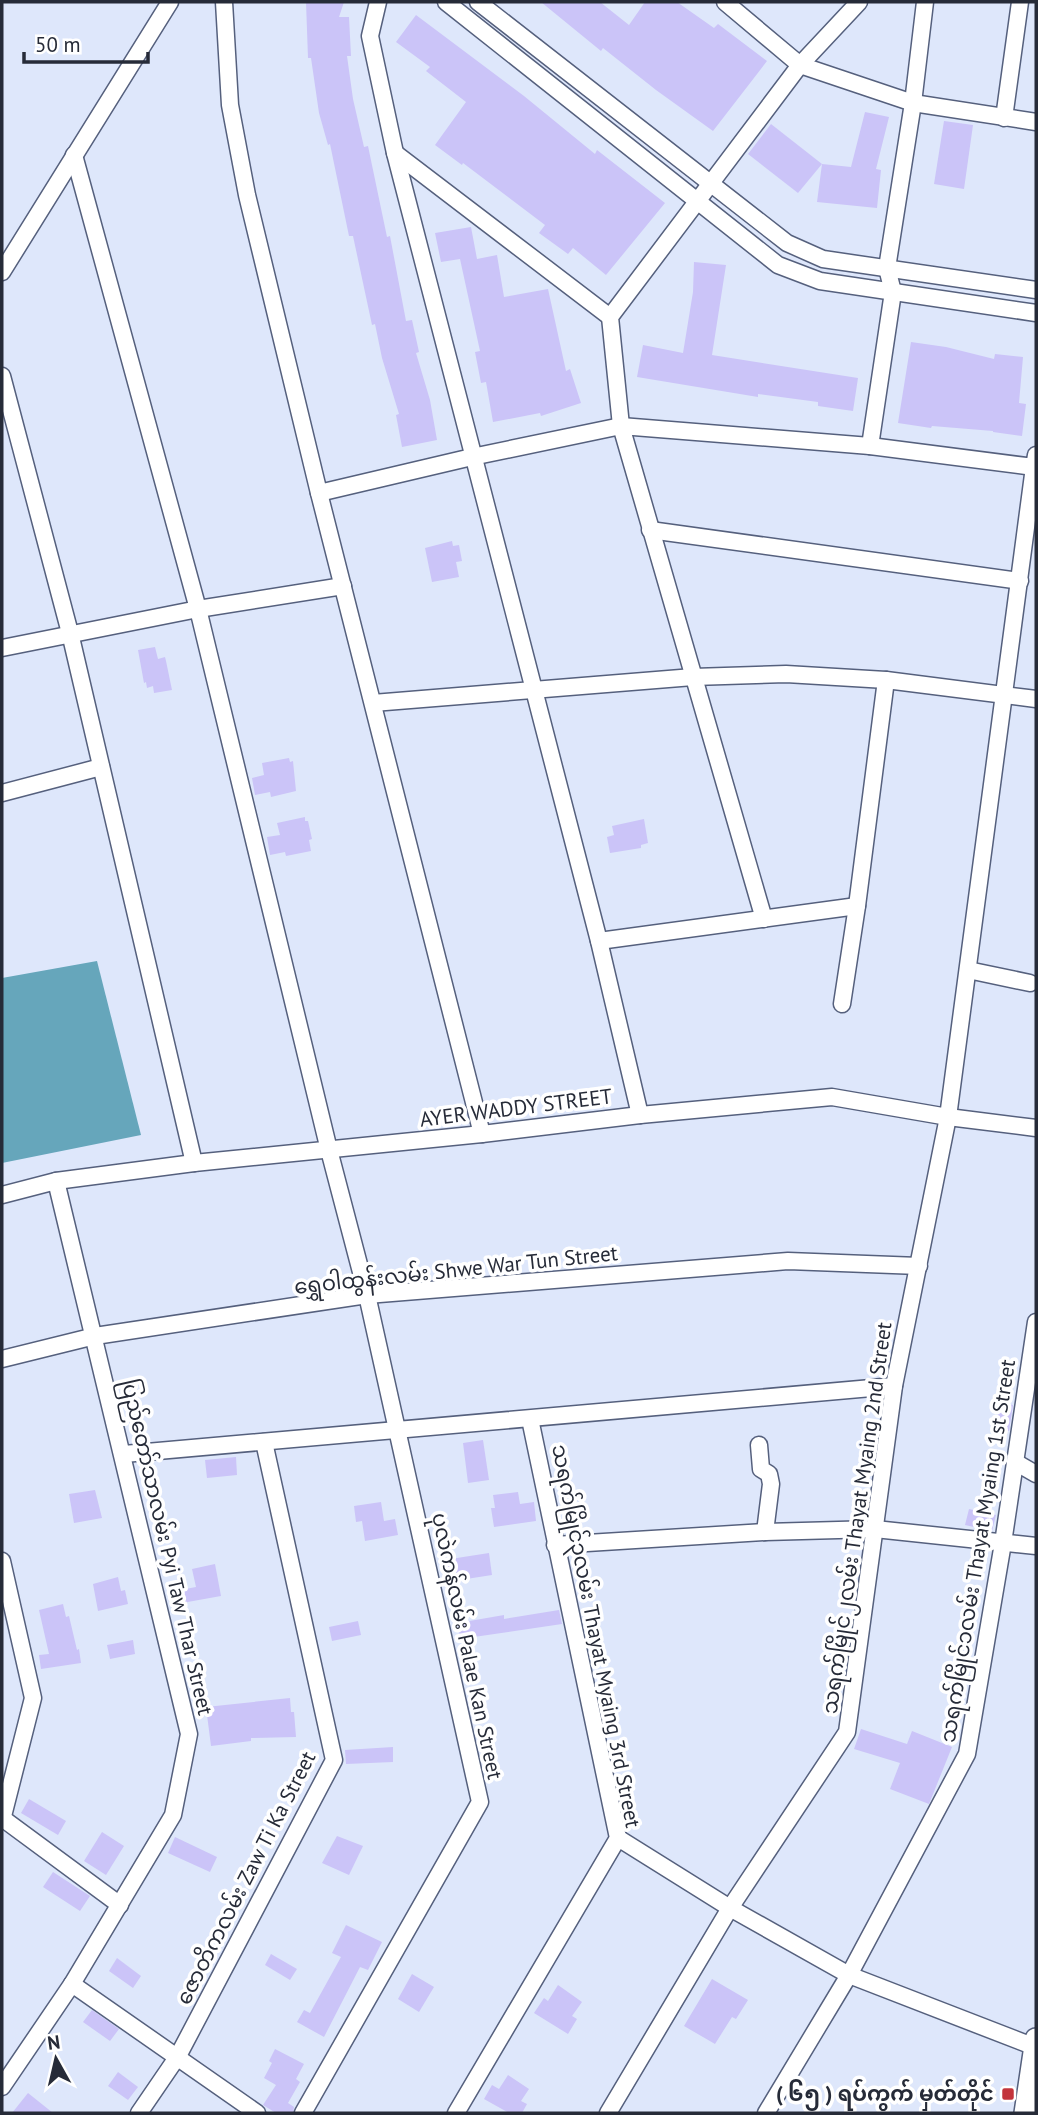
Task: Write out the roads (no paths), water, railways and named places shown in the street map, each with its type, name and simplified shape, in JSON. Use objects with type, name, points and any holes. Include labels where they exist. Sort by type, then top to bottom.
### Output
[{"type":"main road","points":[[1025,2113],[1035,2043]]},
{"type":"street","points":[[2,272],[170,2]]},
{"type":"street","points":[[224,2],[230,105],[247,195],[319,493],[482,1134]]},
{"type":"street","points":[[378,2],[370,36],[395,153],[599,941],[640,1115]]},
{"type":"street","points":[[446,2],[778,265],[820,281],[1036,313]]},
{"type":"street","points":[[478,2],[787,243],[823,259],[1036,290]]},
{"type":"street","points":[[764,919],[621,426],[610,317],[800,65],[859,2]]},
{"type":"street","points":[[870,446],[893,292],[887,268],[913,103],[925,2]]},
{"type":"street","points":[[1004,118],[1020,2]]},
{"type":"street","points":[[728,3],[800,65],[913,103],[1036,122]]},
{"type":"street","points":[[395,153],[610,317]]},
{"type":"street","name":"ပုလဲကန်လမ်း Palae Kan Street","points":[[74,155],[198,609],[329,1150],[368,1295],[480,1802],[303,2113]]},
{"type":"street","points":[[2,376],[70,633],[194,1163]]},
{"type":"street","points":[[319,493],[621,426],[1035,461]]},
{"type":"street","name":"သရက်မြိုင်၂လမ်း Thayat Myaing 2nd Street","points":[[608,2113],[730,1908],[847,1732],[894,1386],[948,1117],[1035,461]]},
{"type":"street","points":[[650,530],[1020,581]]},
{"type":"street","points":[[2,648],[198,609],[344,586]]},
{"type":"street","points":[[373,703],[693,677],[786,674],[886,680],[1036,699]]},
{"type":"street","points":[[842,1003],[886,680]]},
{"type":"street","points":[[2,793],[101,767]]},
{"type":"street","points":[[599,941],[857,906]]},
{"type":"street","points":[[968,970],[1030,983]]},
{"type":"street","name":"AYER WADDY STREET","points":[[2,1195],[56,1181],[194,1163],[831,1097],[948,1117],[1036,1128]]},
{"type":"street","name":"ပြည်တော်သာလမ်း Pyi Taw Thar Street","points":[[2,2087],[72,1984],[173,1815],[190,1734],[56,1181]]},
{"type":"street","name":"ရွှေဝါထွန်းလမ်း Shwe War Tun Street","points":[[2,1359],[95,1336],[368,1295],[788,1261],[919,1266]]},
{"type":"street","name":"သရက်မြိုင်၁လမ်း Thayat Myaing 1st Street","points":[[766,2113],[849,1975],[967,1754],[1003,1543],[1036,1322]]},
{"type":"street","points":[[124,1454],[894,1386]]},
{"type":"street","name":"သရက်မြိုင်၃လမ်း Thayat Myaing 3rd Street","points":[[456,2113],[618,1838],[530,1419]]},
{"type":"street","name":"ဇောတိကလမ်း Zaw Ti Ka Street","points":[[139,2113],[178,2056],[334,1760],[264,1442]]},
{"type":"street","points":[[759,1445],[761,1469],[769,1474],[771,1484],[765,1532]]},
{"type":"street","points":[[1015,1462],[1036,1474]]},
{"type":"street","points":[[555,1545],[765,1532],[875,1529],[1036,1546]]},
{"type":"street","points":[[2,1561],[33,1698],[2,1819],[120,1905]]},
{"type":"street","points":[[618,1838],[730,1908],[849,1975],[1035,2043]]},
{"type":"street","points":[[72,1984],[257,2113]]},
{"type":"water","points":[[97,961],[141,1135],[2,1163],[2,978]]},
{"type":"place","name":"( ၆၅ ) ရပ်ကွက် မှတ်တိုင်","points":[[1008,2094]]}]
